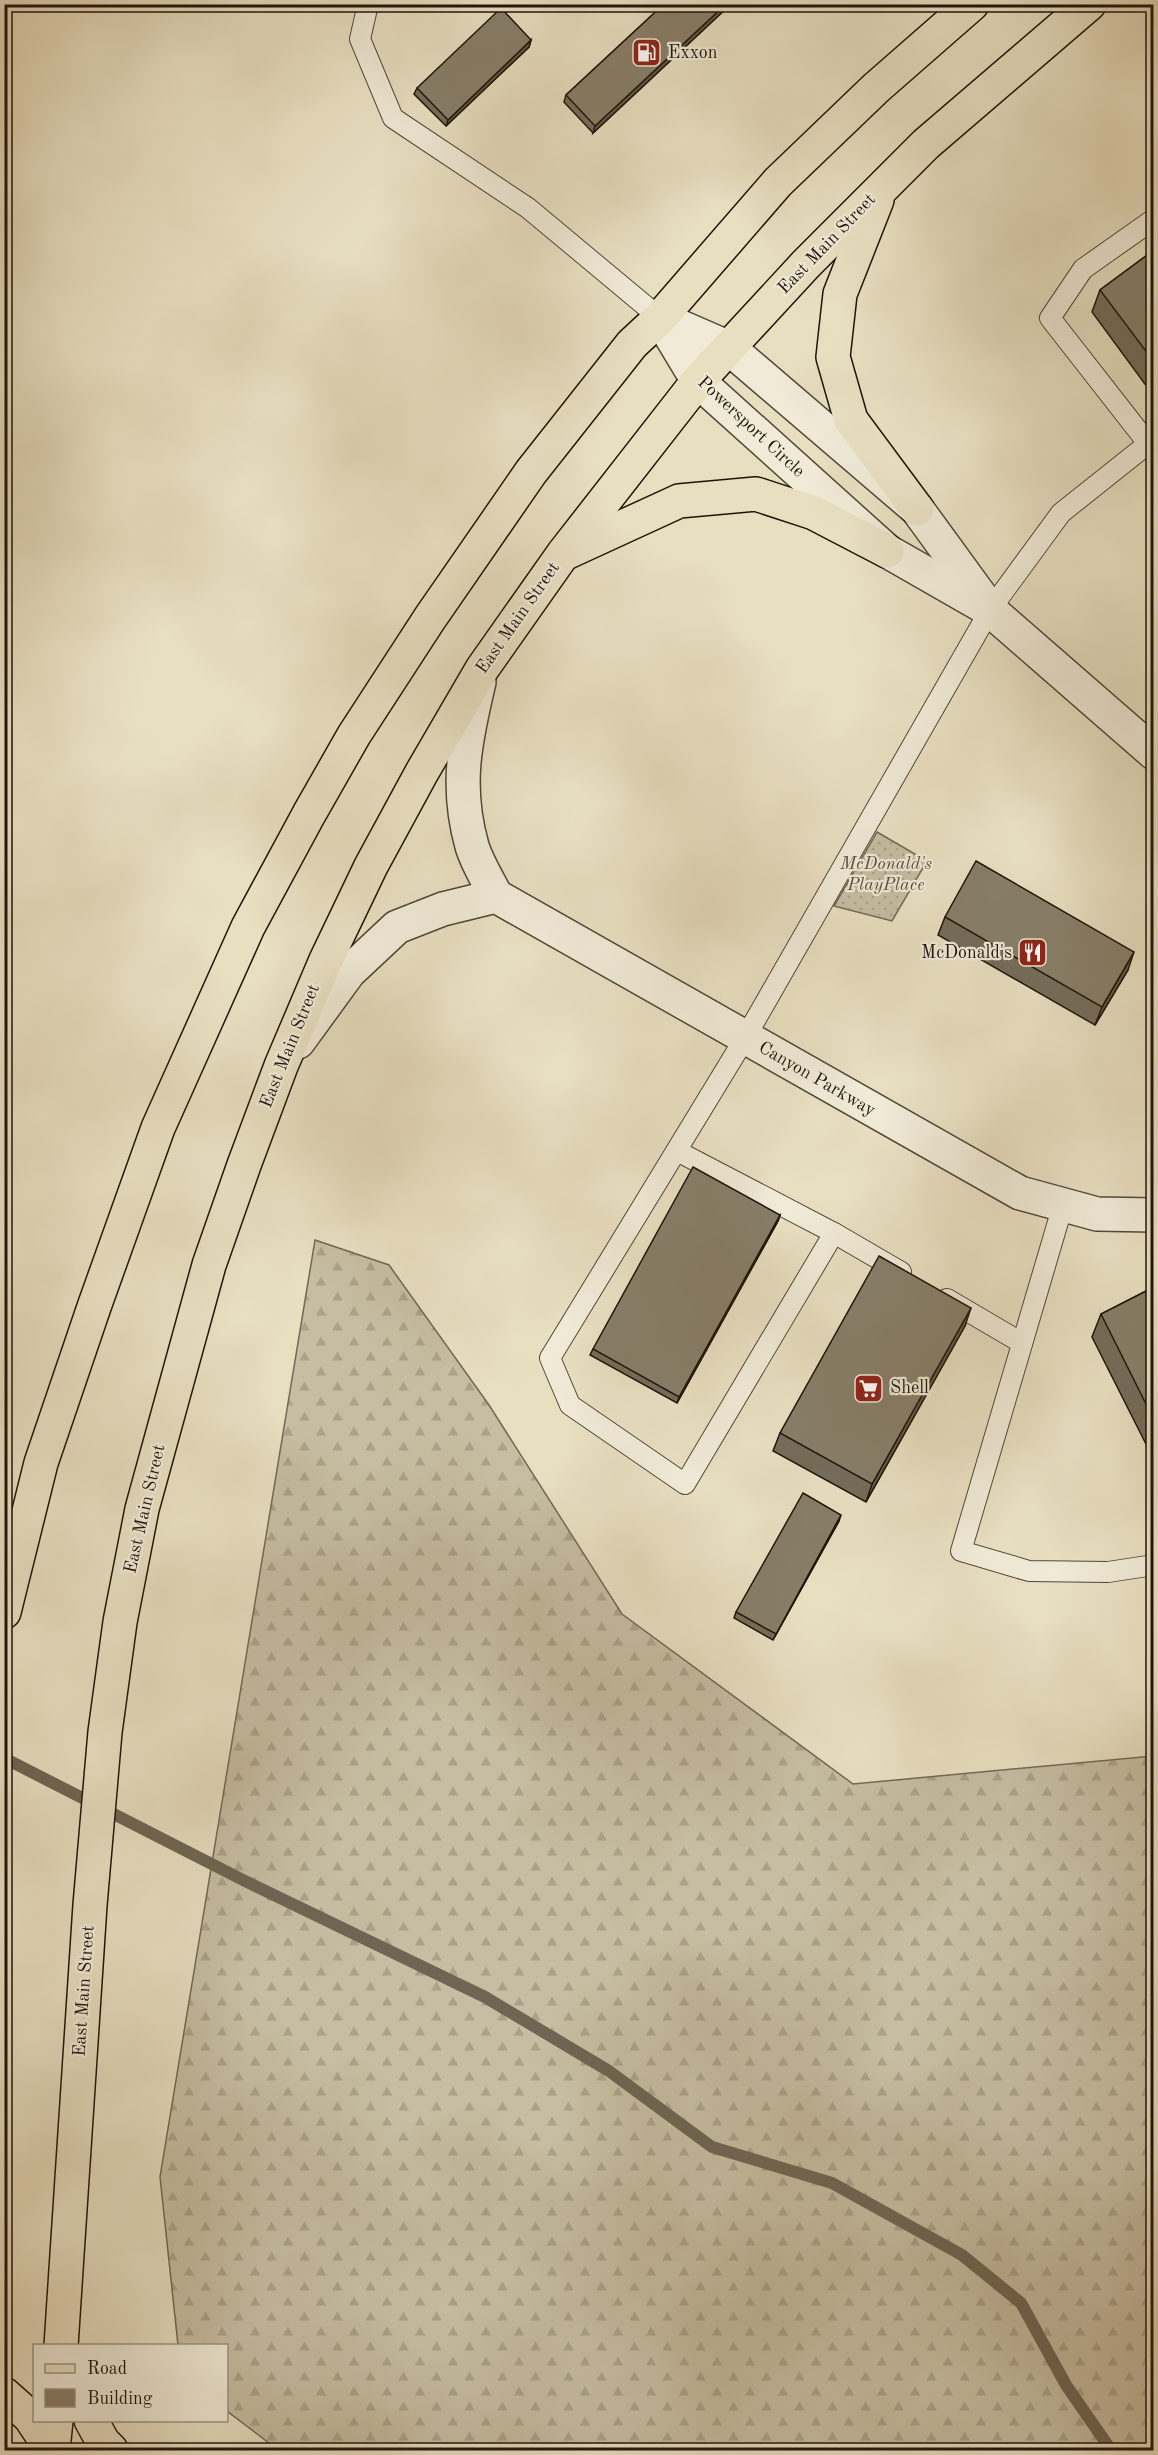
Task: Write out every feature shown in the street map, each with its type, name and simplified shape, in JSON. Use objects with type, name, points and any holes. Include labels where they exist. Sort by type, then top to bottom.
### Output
[{"type":"main road","points":[[4,1612],[41,1463],[158,1128],[248,927],[354,735],[430,618],[531,472],[632,344],[660,318],[778,182],[876,88],[972,4]]},
{"type":"main road","name":"East Main Street","points":[[61,2344],[90,1905],[105,1732],[120,1622],[142,1509],[209,1265],[281,1066],[326,960],[371,866],[482,669],[563,554],[698,381],[806,264],[926,144],[1089,4]]},
{"type":"main road","points":[[883,188],[840,294],[833,357],[851,420],[917,509]]},
{"type":"main road","points":[[563,554],[679,501],[756,494],[814,513],[887,551]]},
{"type":"main road","points":[[4,2394],[33,2422]]},
{"type":"main road","points":[[33,2422],[52,2451]]},
{"type":"main road","points":[[52,2451],[56,2422]]},
{"type":"main road","points":[[92,2422],[111,2451]]},
{"type":"street","name":"Powersport Circle","points":[[660,318],[729,348],[917,509],[990,610]]},
{"type":"street","name":"Powersport Circle","points":[[660,318],[698,381],[887,551],[990,610],[1154,753]]},
{"type":"street","points":[[281,1066],[349,972],[397,927],[443,909],[496,896],[472,848],[461,798],[466,736],[482,669]]},
{"type":"street","name":"Canyon Parkway","points":[[496,896],[1020,1193],[1097,1214],[1154,1215]]},
{"type":"lane","points":[[369,4],[360,39],[393,118],[528,208],[660,318]]},
{"type":"lane","points":[[834,1233],[685,1484],[570,1405],[550,1358],[745,1038],[990,610],[1060,513],[1152,444],[1050,318],[1083,269],[1154,219]]},
{"type":"lane","points":[[677,1150],[834,1233],[913,1279]]},
{"type":"lane","points":[[1063,1205],[961,1551],[1029,1571],[1108,1572],[1154,1565]]},
{"type":"lane","points":[[933,1291],[1022,1343]]},
{"type":"green space","name":"McDonald's PlayPlace","points":[[877,832],[927,861],[892,921],[834,906]]},
{"type":"green space","points":[[315,1240],[389,1265],[489,1405],[622,1614],[853,1784],[1153,1756],[1153,2450],[278,2450],[228,2412],[228,2344],[178,2344],[160,2177]]},
{"type":"building","name":"Exxon","points":[[664,4],[726,4],[595,126],[566,95]]},
{"type":"building","points":[[501,8],[531,40],[448,120],[417,88]]},
{"type":"building","points":[[1154,250],[1154,362],[1100,290]]},
{"type":"building","name":"McDonald's","points":[[976,861],[1134,952],[1102,1007],[945,917]]},
{"type":"building","points":[[693,1167],[780,1215],[679,1397],[593,1349]]},
{"type":"building","name":"Shell","points":[[879,1256],[971,1308],[872,1484],[780,1433]]},
{"type":"building","points":[[1154,1287],[1154,1420],[1101,1314]]},
{"type":"building","points":[[803,1493],[841,1515],[776,1634],[736,1612]]},
{"type":"waterway","points":[[4,1758],[243,1880],[485,1997],[609,2071],[712,2147],[832,2183],[962,2255],[1021,2303],[1066,2385],[1111,2450]]},
{"type":"place","name":"Exxon","points":[[647,53]]},
{"type":"place","name":"McDonald's","points":[[1033,953]]},
{"type":"place","name":"Shell","points":[[869,1388]]}]
